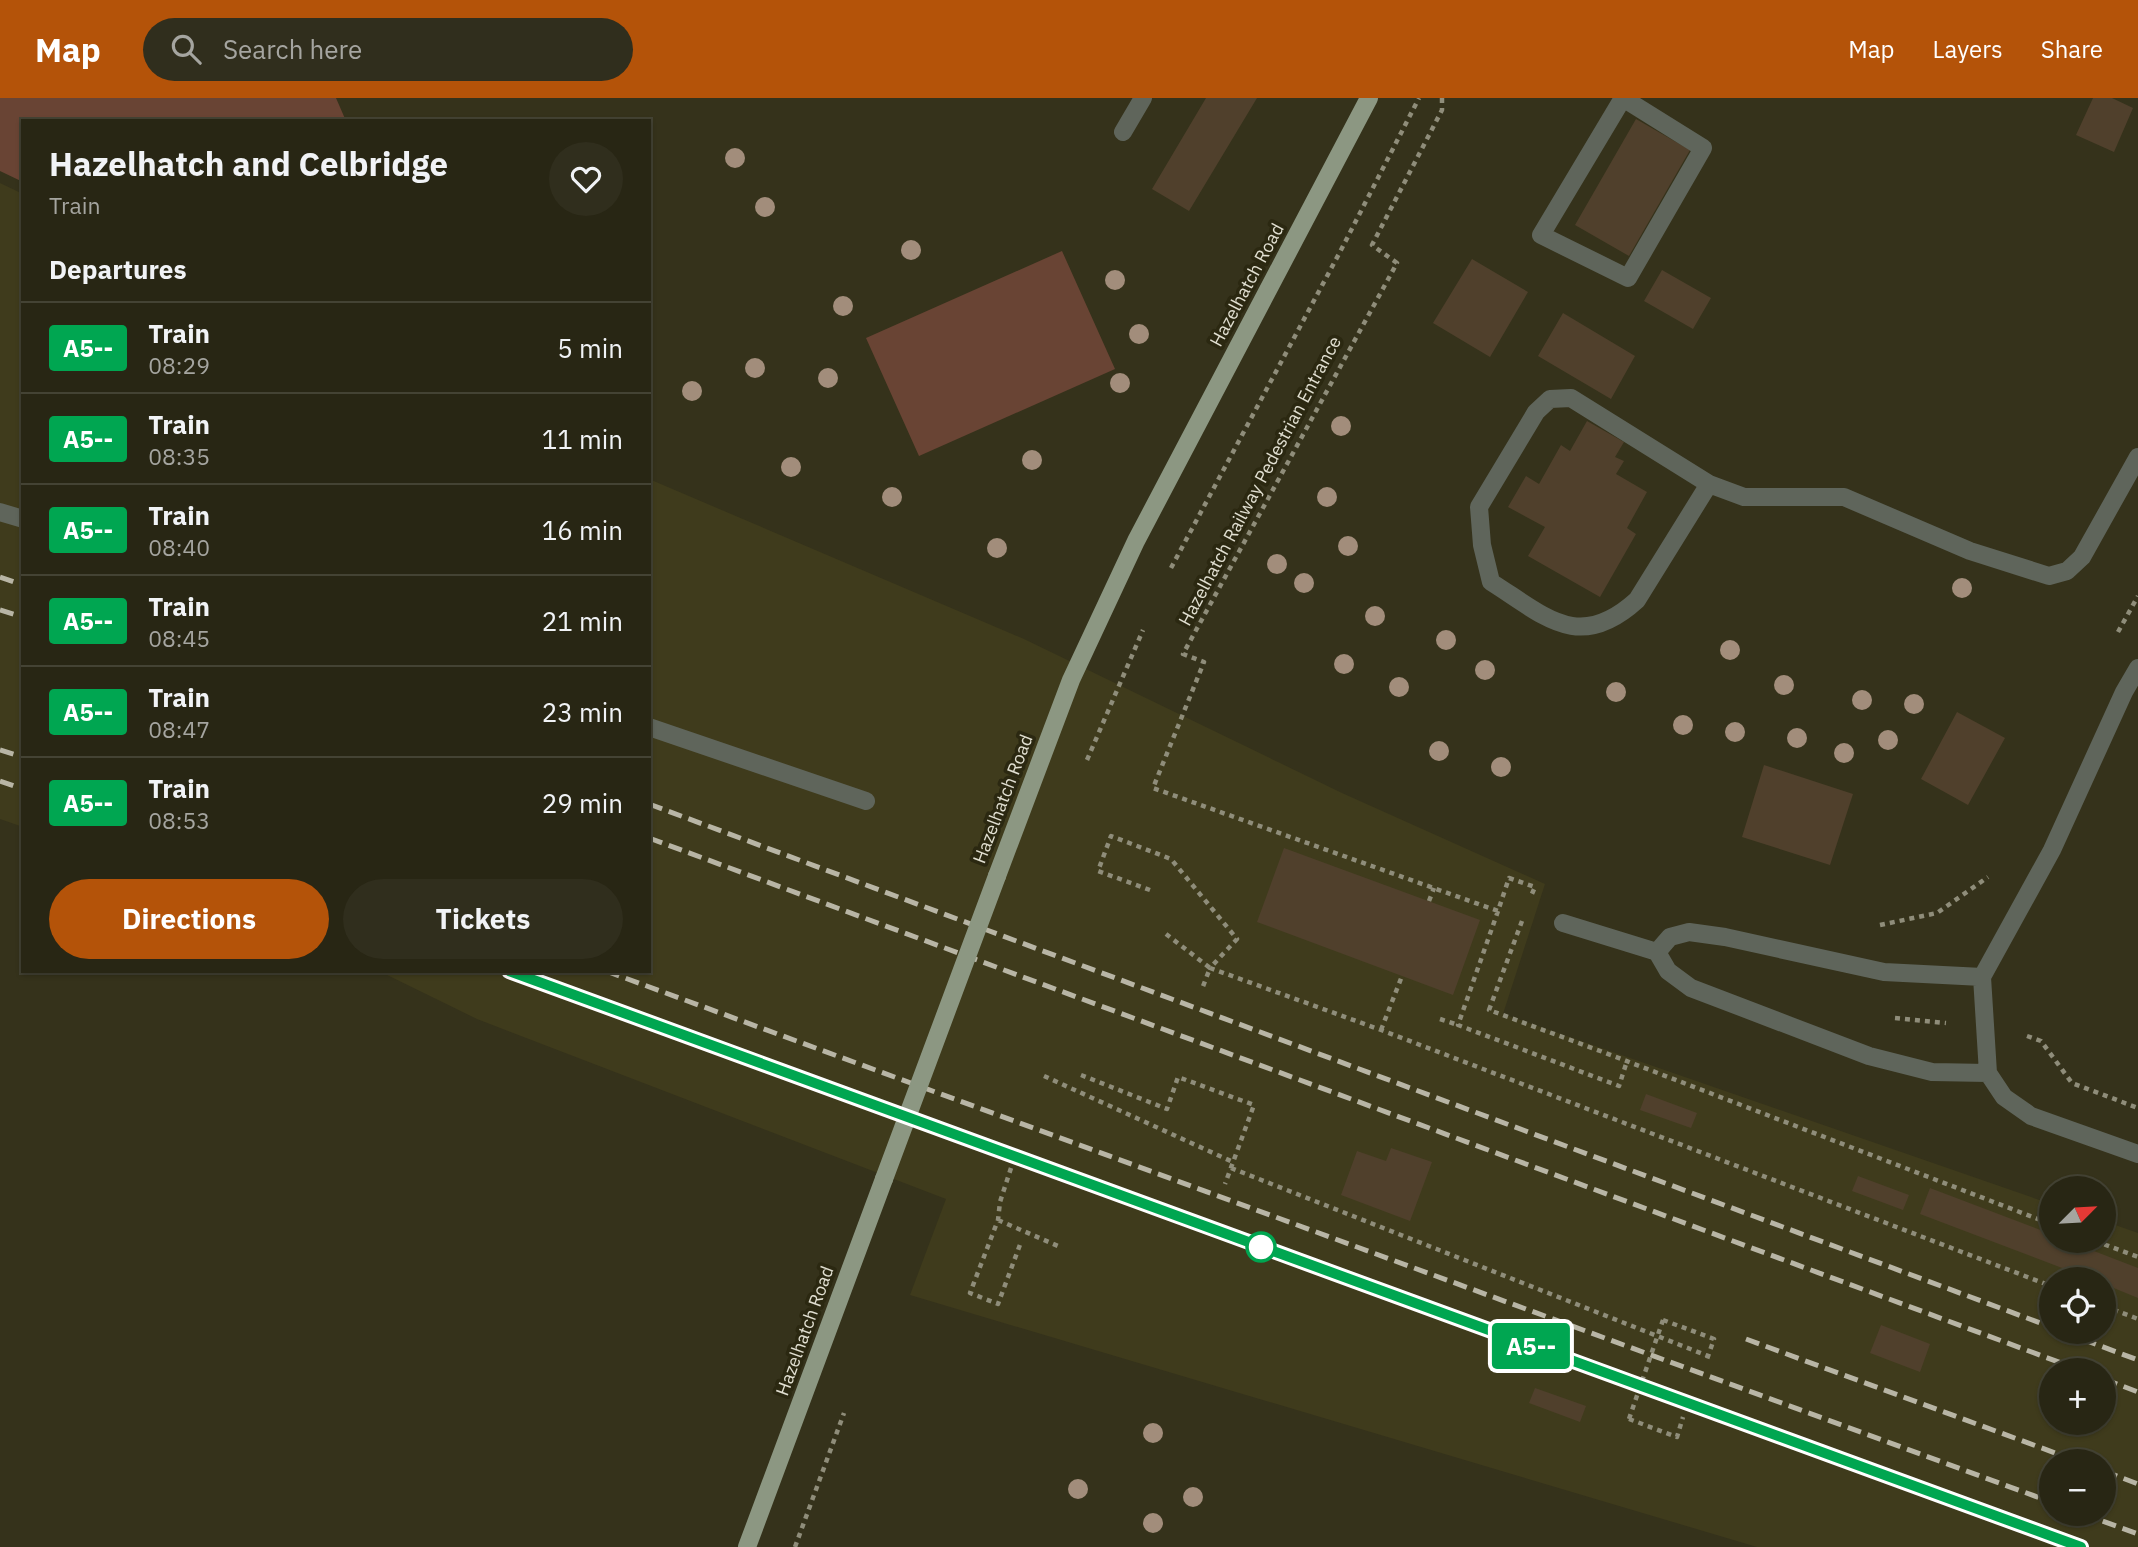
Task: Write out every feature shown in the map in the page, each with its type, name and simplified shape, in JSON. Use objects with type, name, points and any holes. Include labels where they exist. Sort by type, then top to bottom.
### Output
[{"type":"main road","name":"Hazelhatch Road","points":[[747,1547],[1071,680],[1136,541],[1369,98]]},
{"type":"street","points":[[1123,132],[1143,98]]},
{"type":"street","points":[[1623,98],[1703,148],[1629,278],[1541,235],[1623,98]]},
{"type":"street","points":[[1709,484],[1637,600],[1604,624],[1584,628],[1552,620],[1491,582],[1482,545],[1479,507],[1536,412],[1550,399],[1571,398],[1709,484],[1744,497],[1844,497],[1970,551],[2049,576],[2067,571],[2082,558],[2138,457]]},
{"type":"street","points":[[0,512],[21,518]]},
{"type":"street","points":[[2138,668],[2124,692],[2052,850],[1982,977],[1988,1073],[2004,1097],[2031,1116],[2138,1154]]},
{"type":"street","points":[[651,728],[866,801]]},
{"type":"street","points":[[1563,923],[1657,952],[1668,971],[1691,988],[1869,1056],[1932,1072],[1988,1073]]},
{"type":"street","points":[[1657,952],[1670,937],[1689,932],[1725,937],[1884,972],[1982,977]]},
{"type":"path","points":[[1165,580],[1419,98]]},
{"type":"path","name":"Hazelhatch Railway Pedestrian Entrance","points":[[1434,888],[1153,788],[1204,662],[1183,653],[1397,263],[1371,244],[1442,110],[1442,98]]},
{"type":"path","points":[[2115,639],[2138,596]]},
{"type":"path","points":[[1083,770],[1148,618]]},
{"type":"path","points":[[1150,890],[1098,871],[1111,836],[1171,859],[1237,939],[1210,968],[1202,989]]},
{"type":"path","points":[[1880,925],[1937,913],[1996,869]]},
{"type":"path","points":[[1458,1025],[1509,878],[1535,887],[1530,899]]},
{"type":"path","points":[[1429,901],[1434,888],[1498,911]]},
{"type":"path","points":[[1526,911],[1489,1010],[2039,1219]]},
{"type":"path","points":[[1166,934],[1210,968],[1381,1030],[2039,1281]]},
{"type":"path","points":[[1381,1030],[1402,976]]},
{"type":"path","points":[[1440,1019],[1619,1086],[1628,1061]]},
{"type":"path","points":[[1082,1075],[1167,1109],[1178,1077],[1254,1105],[1225,1184]]},
{"type":"path","points":[[1044,1076],[1233,1161]]},
{"type":"path","points":[[1011,1168],[1000,1202],[998,1220],[970,1293],[998,1304],[1021,1242]]},
{"type":"path","points":[[1231,1168],[1709,1356]]},
{"type":"path","points":[[998,1220],[1058,1246]]},
{"type":"path","points":[[2116,1249],[2138,1257]]},
{"type":"path","points":[[2116,1311],[2138,1319]]},
{"type":"path","points":[[1683,1417],[1677,1437],[1629,1419],[1663,1321],[1714,1339],[1706,1362]]},
{"type":"shaded area","points":[[0,98],[336,98],[345,119],[21,119],[21,181],[0,171]]},
{"type":"shaded area","points":[[0,183],[21,193],[21,826],[0,819]]},
{"type":"shaded area","points":[[1062,251],[1115,369],[919,456],[866,338]]},
{"type":"shaded area","points":[[651,480],[1024,639],[1342,793],[1545,884],[1503,1014],[2039,1200],[2039,1253],[2116,1253],[2116,1225],[2138,1233],[2138,1547],[1757,1547],[910,1295],[946,1199],[477,1019],[383,973],[651,973]]},
{"type":"building","points":[[1206,98],[1257,98],[1189,211],[1152,189]]},
{"type":"building","points":[[2093,98],[2112,98],[2133,108],[2114,152],[2076,135]]},
{"type":"building","points":[[1636,119],[1690,150],[1629,256],[1575,225]]},
{"type":"building","points":[[1472,259],[1528,292],[1490,357],[1433,323]]},
{"type":"building","points":[[1662,270],[1711,298],[1693,329],[1644,301]]},
{"type":"building","points":[[1563,313],[1635,356],[1611,399],[1538,356]]},
{"type":"building","points":[[1587,421],[1624,442],[1615,457],[1624,461],[1616,474],[1647,492],[1627,528],[1636,534],[1600,597],[1528,556],[1545,527],[1508,507],[1526,476],[1539,484],[1561,445],[1570,451]]},
{"type":"building","points":[[1957,712],[2005,738],[1968,805],[1921,779]]},
{"type":"building","points":[[1764,765],[1853,794],[1830,865],[1742,837]]},
{"type":"building","points":[[1284,848],[1480,920],[1453,995],[1257,922]]},
{"type":"building","points":[[1646,1094],[1697,1113],[1691,1128],[1640,1110]]},
{"type":"building","points":[[1391,1148],[1432,1162],[1410,1221],[1341,1195],[1357,1151],[1386,1161]]},
{"type":"building","points":[[1858,1176],[1909,1195],[1903,1210],[1852,1191]]},
{"type":"building","points":[[1930,1188],[2039,1229],[2039,1253],[2099,1253],[2138,1268],[2138,1298],[2116,1289],[2116,1267],[2059,1267],[1920,1214]]},
{"type":"building","points":[[1881,1325],[1930,1344],[1920,1372],[1870,1353]]},
{"type":"building","points":[[1535,1388],[1586,1406],[1580,1422],[1529,1403]]},
{"type":"railway","points":[[0,577],[21,584]]},
{"type":"railway","points":[[0,610],[21,616]]},
{"type":"railway","points":[[0,750],[21,756]]},
{"type":"railway","points":[[0,781],[21,788]]},
{"type":"railway","points":[[651,805],[2039,1323]]},
{"type":"railway","points":[[651,839],[2048,1358]]},
{"type":"railway","points":[[514,973],[2081,1547]]},
{"type":"railway","points":[[611,973],[2039,1498]]},
{"type":"railway","points":[[1746,1339],[2044,1449]]},
{"type":"railway","points":[[2095,1344],[2138,1360]]},
{"type":"railway","points":[[2116,1384],[2138,1392]]},
{"type":"railway","points":[[2116,1476],[2138,1484]]},
{"type":"railway","points":[[2116,1526],[2138,1534]]},
{"type":"train","name":"A5--","points":[[514,973],[2081,1547]]}]
